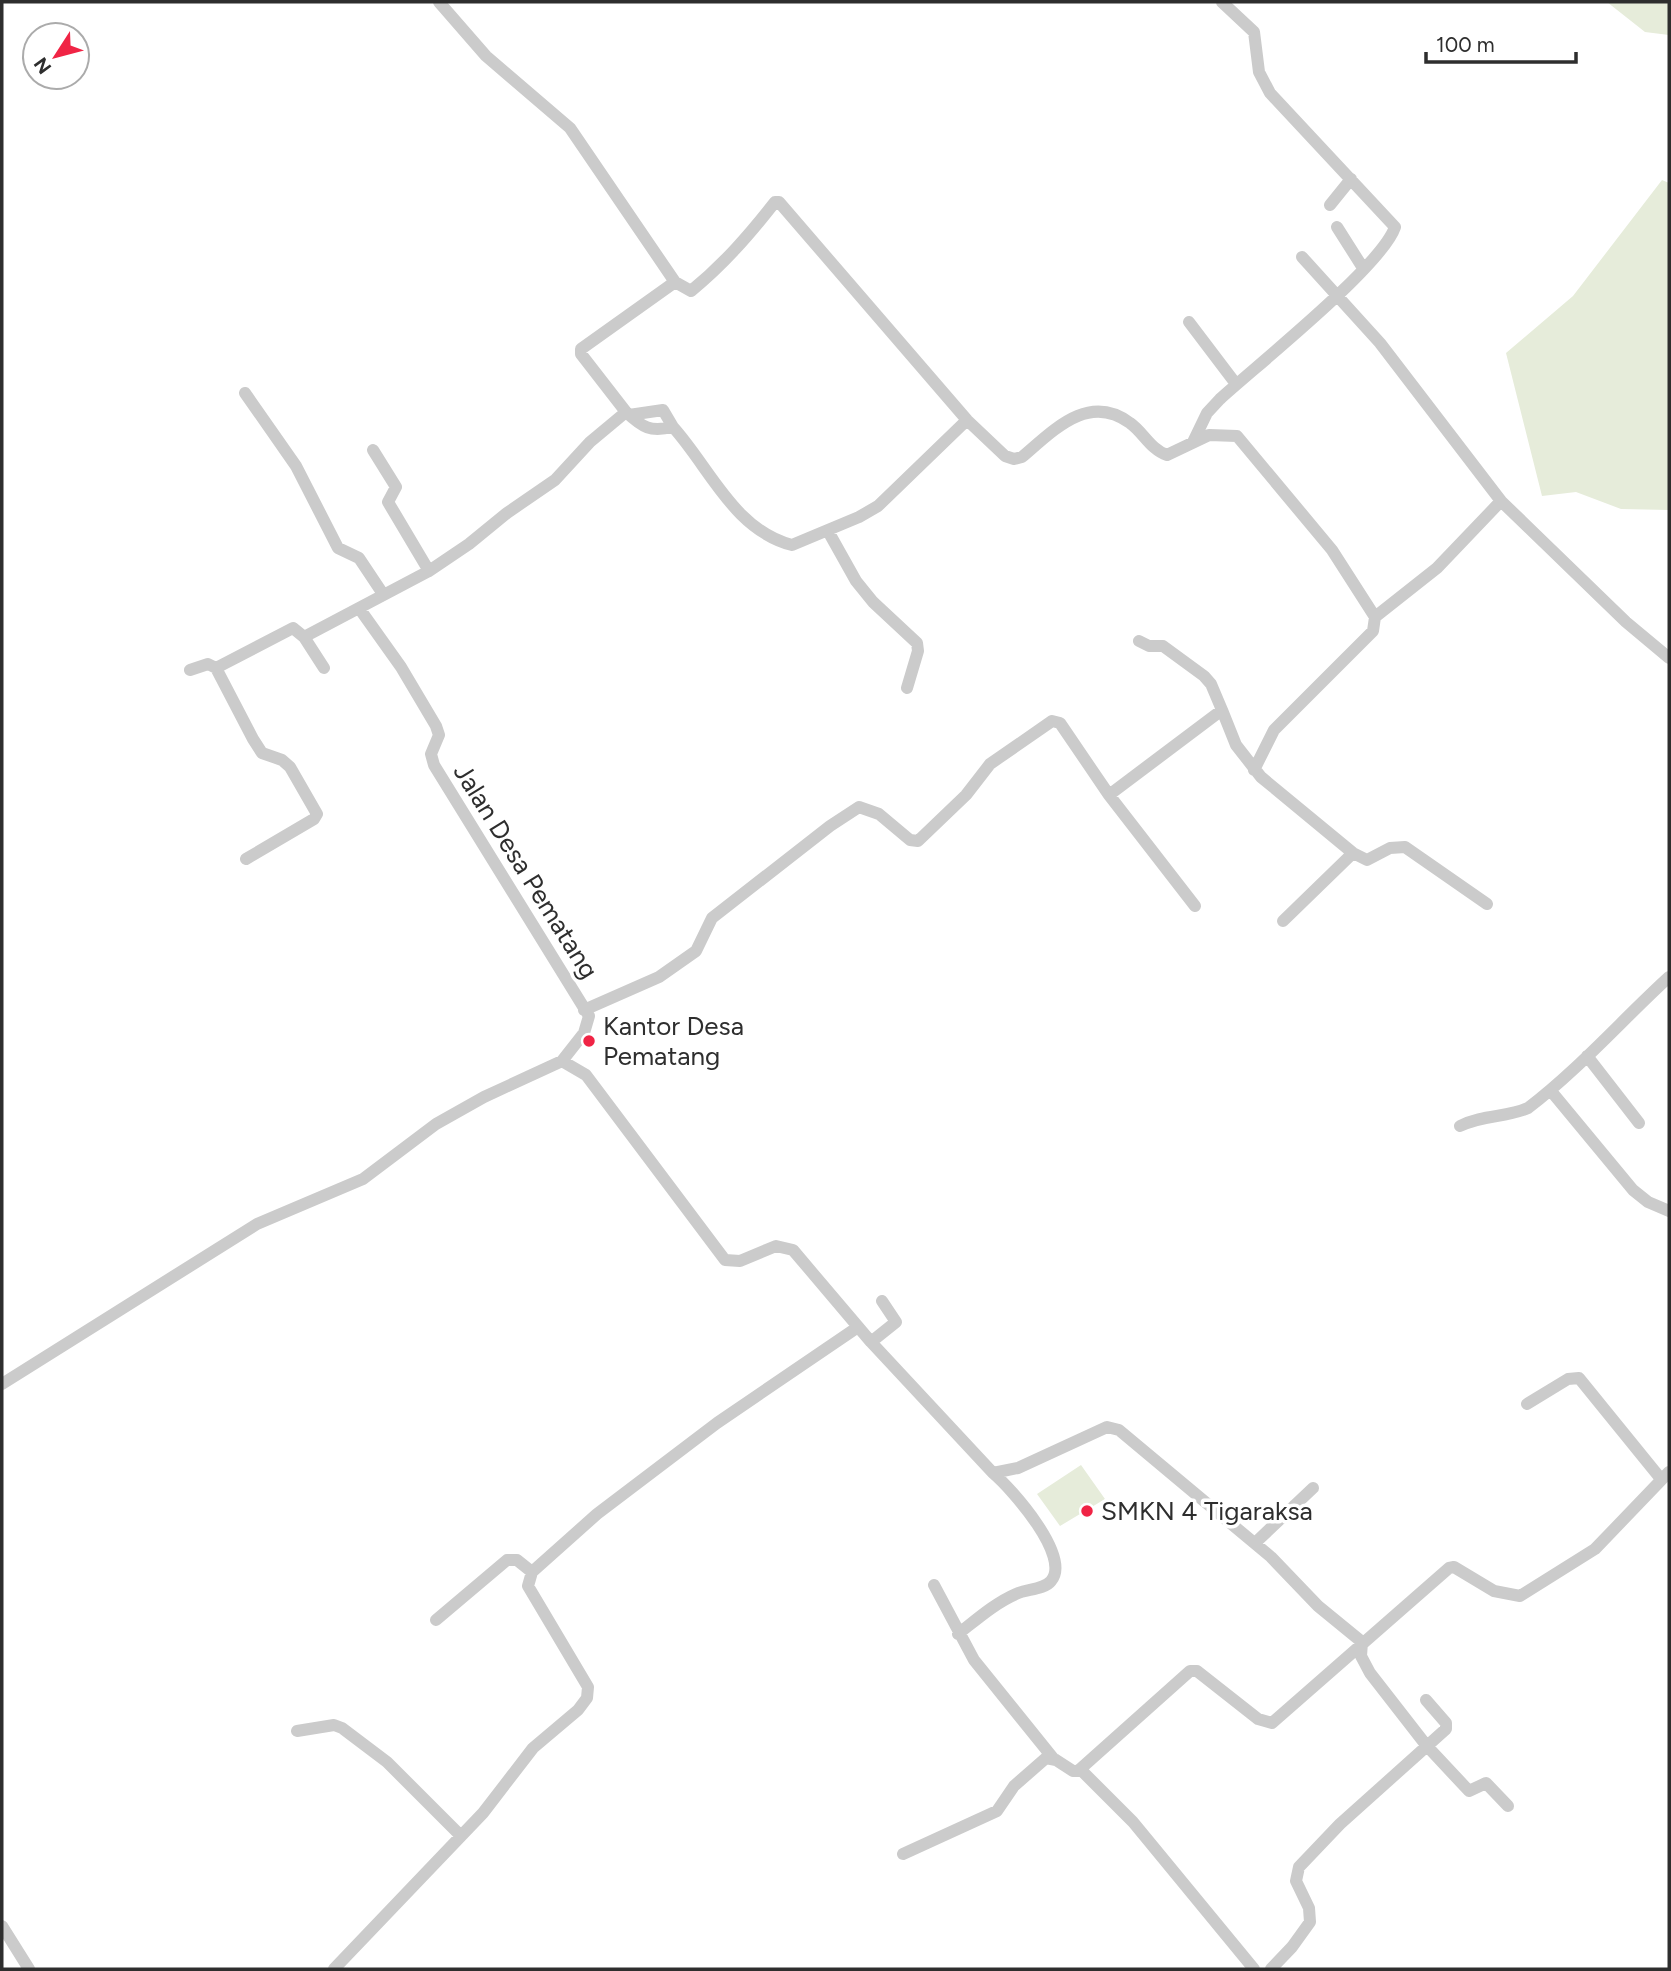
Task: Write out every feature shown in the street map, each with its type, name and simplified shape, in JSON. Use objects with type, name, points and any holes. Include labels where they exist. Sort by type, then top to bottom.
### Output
[{"type":"street","points":[[439,2],[486,56],[570,128],[675,282],[691,291],[733,253],[775,202],[779,202],[967,420],[999,452],[1014,459],[1022,457],[1072,417],[1094,410],[1115,414],[1130,422],[1163,454],[1171,455],[1215,434],[1230,435],[1243,440],[1332,550],[1375,617],[1376,626],[1274,730],[1254,770]]},
{"type":"street","points":[[1193,443],[1207,413],[1337,294],[1363,268],[1395,227],[1270,93],[1259,72],[1254,32],[1222,2]]},
{"type":"street","points":[[1330,205],[1352,178]]},
{"type":"street","points":[[1336,227],[1363,268]]},
{"type":"street","points":[[1302,257],[1380,344],[1501,501],[1626,622],[1669,658]]},
{"type":"street","points":[[673,427],[655,431],[644,429],[627,414],[580,350],[675,282]]},
{"type":"street","points":[[1189,322],[1237,384]]},
{"type":"street","points":[[246,393],[308,486],[338,548],[359,558],[383,594]]},
{"type":"street","points":[[304,637],[429,571],[555,480],[590,442],[627,414],[663,410],[723,494],[752,524],[780,542],[792,545],[828,531],[878,506],[967,420]]},
{"type":"street","points":[[373,450],[396,486],[387,502],[429,571]]},
{"type":"street","points":[[1375,617],[1437,568],[1501,501]]},
{"type":"street","points":[[828,531],[856,581],[873,602],[917,643],[918,651],[907,688]]},
{"type":"street","name":"Jalan Desa Pematang","points":[[359,608],[401,667],[436,726],[439,735],[431,754],[434,765],[589,1016],[587,1025],[562,1061]]},
{"type":"street","points":[[216,668],[289,629],[297,629],[324,668]]},
{"type":"street","points":[[1139,641],[1149,646],[1163,646],[1204,676],[1211,684],[1236,745],[1254,770],[1353,853],[1367,860],[1390,848],[1405,846],[1487,904]]},
{"type":"street","points":[[190,670],[208,664],[216,668],[262,753],[282,760],[289,767],[317,814],[314,819],[246,859]]},
{"type":"street","points":[[1109,795],[1222,710]]},
{"type":"street","points":[[584,1010],[659,977],[695,951],[712,918],[830,825],[859,807],[870,809],[910,840],[918,841],[966,795],[990,764],[1052,720],[1060,723],[1109,795],[1195,906]]},
{"type":"street","points":[[1283,921],[1353,853]]},
{"type":"street","points":[[1460,1126],[1482,1116],[1519,1112],[1550,1091],[1669,977]]},
{"type":"street","points":[[1587,1056],[1639,1124]]},
{"type":"street","points":[[2,1384],[257,1224],[363,1179],[444,1119],[562,1061],[586,1075],[725,1260],[740,1261],[776,1246],[793,1250],[870,1342],[1005,1483],[1049,1542],[1056,1562],[1056,1571],[1046,1585],[1010,1597],[958,1634]]},
{"type":"street","points":[[1550,1091],[1633,1190],[1648,1202],[1669,1211]]},
{"type":"street","points":[[870,1342],[897,1322],[882,1301]]},
{"type":"street","points":[[334,1969],[461,1836],[533,1748],[578,1710],[587,1698],[588,1686],[528,1586],[531,1572],[597,1514],[717,1423],[858,1327]]},
{"type":"street","points":[[934,1586],[974,1660],[1053,1758],[1073,1772],[1080,1769],[1189,1671],[1197,1671],[1258,1719],[1272,1723],[1451,1567],[1501,1594],[1516,1597],[1595,1549],[1665,1475],[1579,1378],[1569,1379],[1527,1404]]},
{"type":"street","points":[[993,1473],[1007,1472],[1107,1427],[1114,1428],[1156,1458],[1255,1543],[1318,1606],[1362,1642],[1363,1662],[1426,1745],[1469,1791],[1486,1783],[1508,1806]]},
{"type":"street","points":[[1255,1543],[1313,1488]]},
{"type":"street","points":[[436,1620],[507,1560],[517,1560],[531,1572]]},
{"type":"street","points":[[1271,1969],[1292,1947],[1310,1922],[1309,1908],[1297,1881],[1299,1867],[1426,1745],[1444,1732],[1446,1726],[1426,1700]]},
{"type":"street","points":[[297,1731],[334,1725],[342,1728],[387,1762],[461,1836]]},
{"type":"street","points":[[903,1854],[998,1811],[1022,1777],[1043,1759],[1053,1758]]},
{"type":"street","points":[[1080,1769],[1133,1822],[1254,1969]]},
{"type":"street","points":[[2,1926],[29,1969]]},
{"type":"green space","points":[[1607,2],[1669,2],[1669,35],[1645,32]]},
{"type":"green space","points":[[1662,180],[1669,183],[1669,510],[1621,509],[1576,492],[1542,496],[1506,353],[1573,296]]},
{"type":"green space","points":[[1081,1465],[1105,1499],[1060,1526],[1037,1494]]},
{"type":"place","name":"Kantor Desa Pematang","points":[[589,1041]]},
{"type":"place","name":"SMKN 4 Tigaraksa","points":[[1087,1511]]}]
